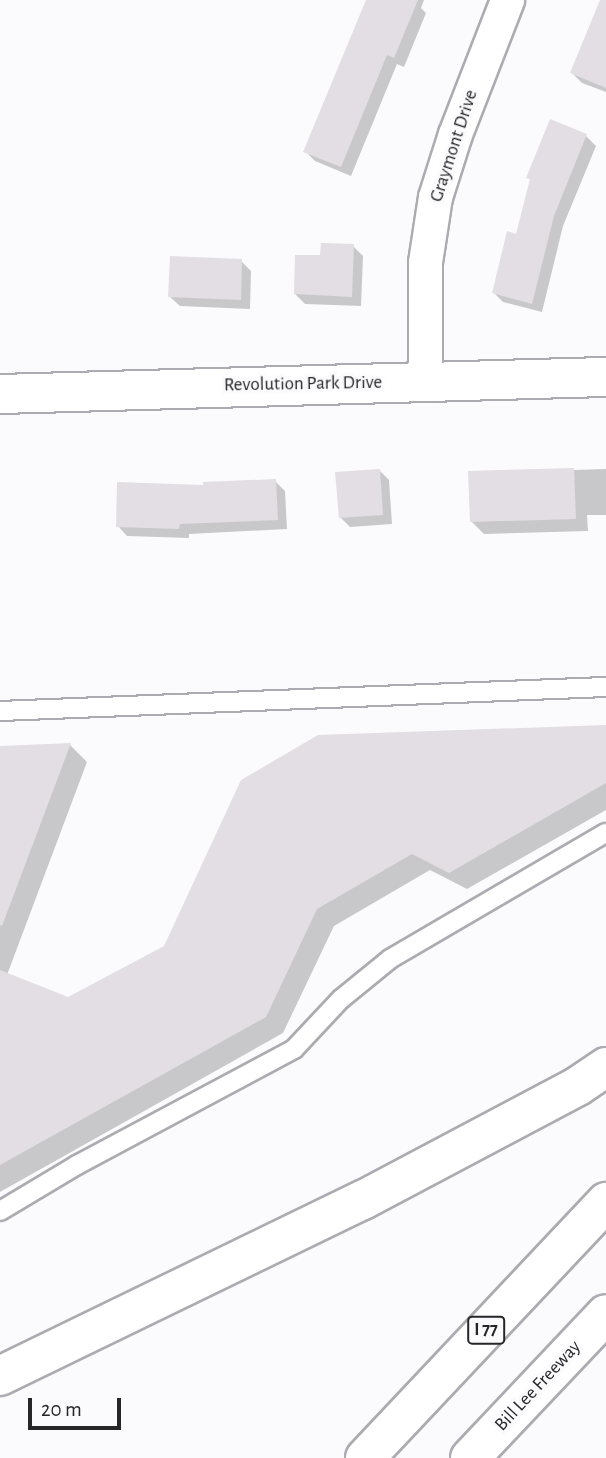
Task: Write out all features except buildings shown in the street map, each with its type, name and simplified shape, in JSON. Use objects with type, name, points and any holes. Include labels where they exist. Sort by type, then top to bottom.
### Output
[{"type":"main road","name":"Revolution Park Drive","points":[[0,394],[606,377]]},
{"type":"main road","points":[[0,1376],[363,1200],[578,1086],[606,1066]]},
{"type":"main road","name":"I 77","points":[[365,1458],[606,1202]]},
{"type":"main road","name":"Bill Lee Freeway","points":[[471,1458],[606,1314]]},
{"type":"street","name":"Graymont Drive","points":[[425,382],[425,262],[435,197],[454,134],[507,0]]},
{"type":"lane","points":[[0,711],[606,687]]},
{"type":"lane","points":[[0,1211],[77,1165],[294,1049],[341,999],[390,959],[606,833]]}]
